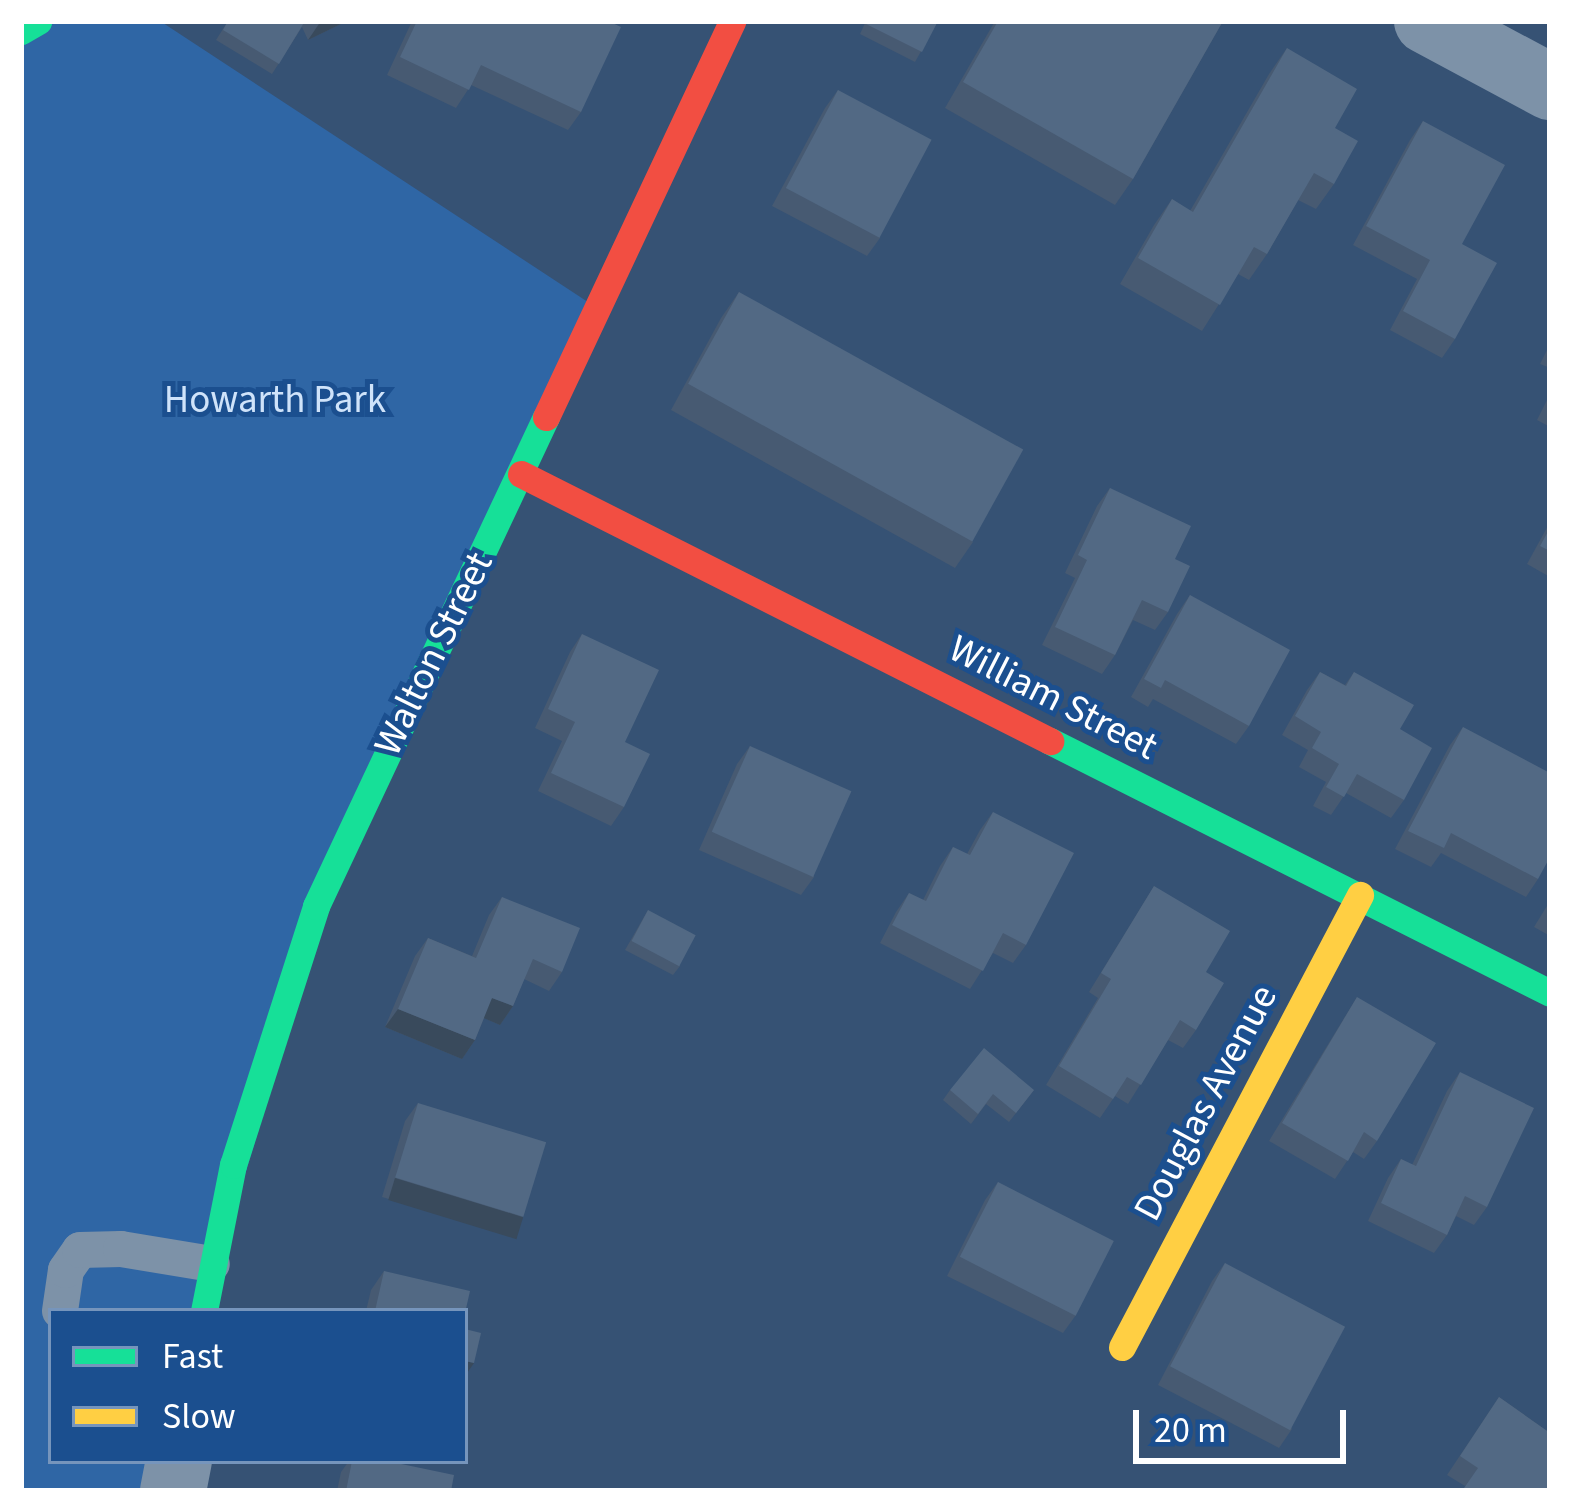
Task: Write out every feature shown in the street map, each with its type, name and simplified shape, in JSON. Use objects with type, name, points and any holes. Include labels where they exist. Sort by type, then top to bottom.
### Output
[{"type":"street","points":[[21,31],[38,21]]},
{"type":"street","name":"Walton Street","points":[[205,1308],[260,1070],[316,906],[732,21]]},
{"type":"street","points":[[1427,21],[1550,87]]},
{"type":"street","name":"William Street","points":[[521,475],[1550,993]]},
{"type":"street","name":"Douglas Avenue","points":[[1122,1348],[1360,895]]},
{"type":"lane","points":[[60,1308],[66,1270],[80,1250],[121,1249],[212,1264]]},
{"type":"green space","name":"Howarth Park","points":[[38,21],[160,21],[597,308],[349,830],[205,1308],[48,1308],[48,1464],[178,1464],[173,1491],[21,1491],[21,31]]},
{"type":"building","points":[[228,21],[305,21],[279,64],[223,30]]},
{"type":"building","points":[[417,21],[608,21],[621,27],[581,112],[481,65],[469,90],[400,57]]},
{"type":"building","points":[[938,21],[922,52],[866,24]]},
{"type":"building","points":[[998,21],[1223,21],[1133,179],[963,82]]},
{"type":"building","points":[[1287,48],[1357,89],[1335,128],[1358,141],[1334,184],[1314,173],[1267,254],[1254,247],[1220,305],[1138,258],[1172,199],[1193,212]]},
{"type":"building","points":[[838,90],[932,140],[879,238],[786,188]]},
{"type":"building","points":[[1423,121],[1505,165],[1462,244],[1497,263],[1455,339],[1403,311],[1430,260],[1366,226]]},
{"type":"building","points":[[739,292],[1023,450],[972,541],[688,384]]},
{"type":"building","points":[[1110,488],[1191,526],[1175,559],[1190,566],[1168,612],[1142,600],[1115,655],[1055,627],[1087,560],[1078,555]]},
{"type":"building","points":[[1550,528],[1550,551],[1540,546]]},
{"type":"building","points":[[1190,595],[1290,650],[1249,726],[1165,680],[1161,688],[1144,679]]},
{"type":"building","points":[[582,634],[659,670],[625,742],[650,754],[624,807],[551,773],[575,722],[548,709]]},
{"type":"building","points":[[1320,672],[1346,686],[1354,672],[1414,705],[1400,729],[1432,748],[1404,800],[1357,774],[1344,797],[1326,787],[1339,764],[1312,748],[1321,732],[1295,716]]},
{"type":"building","points":[[1463,727],[1550,773],[1550,857],[1538,879],[1451,833],[1444,848],[1408,831]]},
{"type":"building","points":[[750,746],[851,791],[813,877],[712,832]]},
{"type":"building","points":[[993,812],[1074,853],[1026,945],[1003,933],[983,971],[892,925],[909,893],[926,901],[953,847],[970,855]]},
{"type":"building","points":[[1154,886],[1230,931],[1206,972],[1224,983],[1196,1030],[1180,1020],[1141,1085],[1127,1077],[1113,1099],[1059,1066],[1111,979],[1101,973]]},
{"type":"building","points":[[502,897],[580,928],[562,972],[533,959],[513,1006],[492,998],[475,1040],[398,1009],[428,938],[476,958]]},
{"type":"building","points":[[648,910],[696,935],[679,966],[632,941]]},
{"type":"building","points":[[1357,997],[1436,1043],[1377,1141],[1364,1132],[1348,1161],[1282,1123]]},
{"type":"building","points":[[984,1048],[1034,1090],[1016,1113],[993,1094],[978,1114],[950,1090]]},
{"type":"building","points":[[1460,1072],[1534,1108],[1487,1207],[1465,1196],[1447,1235],[1381,1203],[1401,1159],[1416,1166]]},
{"type":"building","points":[[418,1103],[546,1142],[523,1217],[395,1178]]},
{"type":"building","points":[[998,1182],[1114,1241],[1076,1316],[960,1257]]},
{"type":"building","points":[[1225,1263],[1345,1327],[1290,1430],[1170,1366]]},
{"type":"building","points":[[384,1271],[470,1291],[466,1308],[376,1308]]},
{"type":"building","points":[[468,1330],[481,1333],[474,1363],[468,1362]]},
{"type":"building","points":[[1499,1397],[1550,1433],[1550,1491],[1462,1491],[1478,1468],[1460,1456]]},
{"type":"building","points":[[351,1464],[401,1464],[454,1475],[451,1491],[346,1491]]},
{"type":"traffic: fast","points":[[21,31],[38,21]]},
{"type":"traffic: fast","points":[[205,1308],[233,1165],[316,906],[546,417]]},
{"type":"traffic: fast","points":[[1050,741],[1550,993]]},
{"type":"traffic: slow","points":[[1122,1347],[1360,895]]},
{"type":"traffic: jam","points":[[546,417],[732,21]]},
{"type":"traffic: jam","points":[[521,474],[1050,741]]}]
